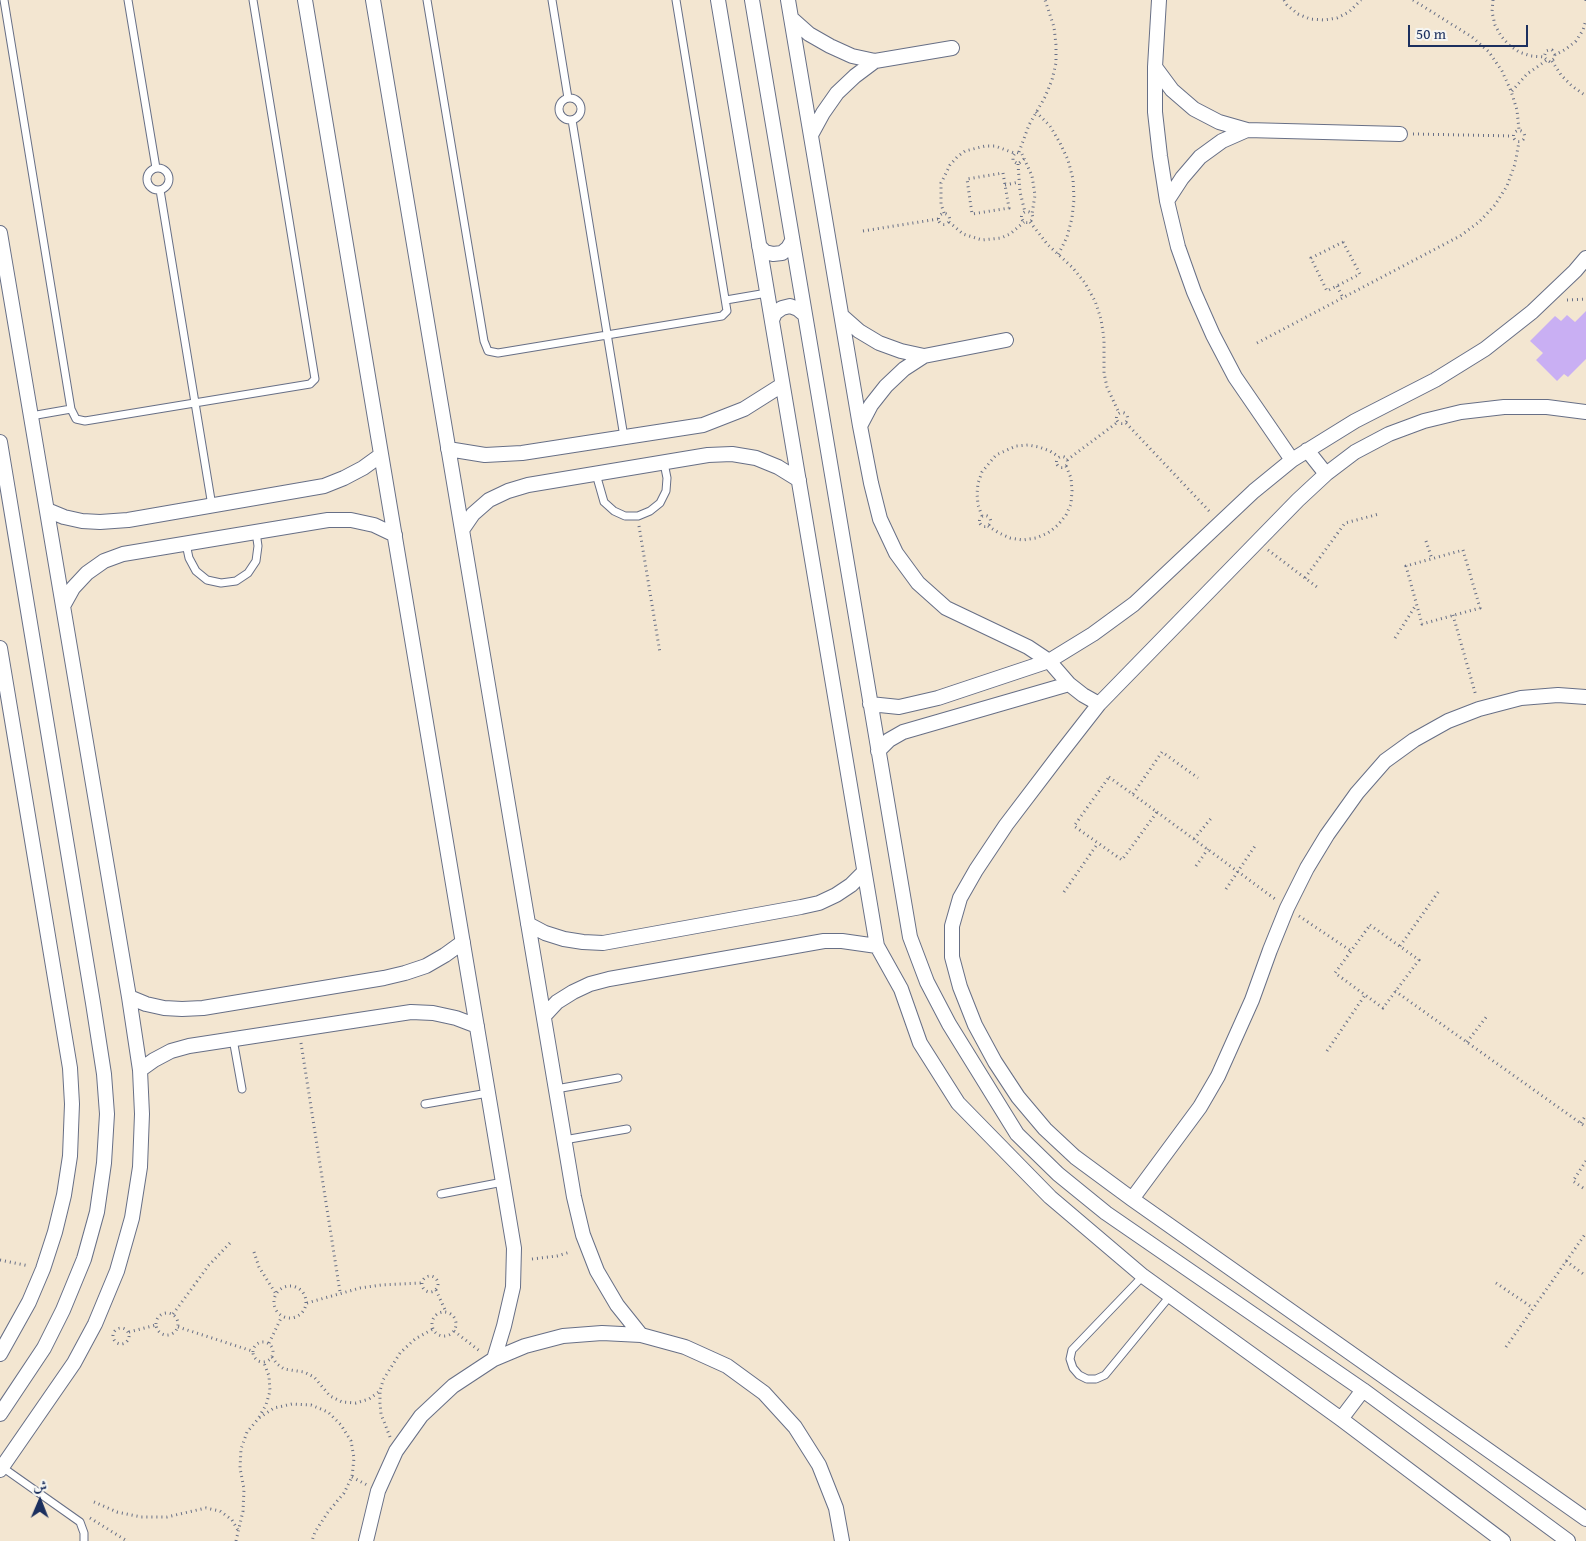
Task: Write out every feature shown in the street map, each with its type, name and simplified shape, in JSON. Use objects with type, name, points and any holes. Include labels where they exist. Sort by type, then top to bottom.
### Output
[{"type":"street","points":[[305,0],[514,1248],[513,1288],[493,1360]]},
{"type":"street","points":[[373,0],[574,1197],[583,1235],[597,1271],[616,1305],[641,1335]]},
{"type":"street","points":[[718,0],[877,946],[901,989],[920,1043],[958,1103],[1050,1198],[1143,1276],[1341,1419],[1489,1536],[1503,1541]]},
{"type":"street","points":[[752,0],[910,938],[927,982],[949,1024],[1017,1134],[1058,1174],[1106,1213],[1363,1390],[1568,1541]]},
{"type":"street","points":[[788,0],[860,426],[880,519],[896,553],[918,583],[946,608],[1028,647],[1049,661],[1069,684],[1083,695],[1100,704]]},
{"type":"street","points":[[1159,0],[1155,67],[1156,121],[1167,201],[1178,247],[1194,292],[1213,335],[1235,377],[1292,460]]},
{"type":"street","points":[[791,18],[809,34],[830,46],[852,56],[875,62]]},
{"type":"street","points":[[811,135],[837,93],[855,76],[875,62],[952,48]]},
{"type":"street","points":[[1155,67],[1172,90],[1194,109],[1219,122],[1247,130],[1400,134]]},
{"type":"street","points":[[1167,201],[1182,178],[1200,158],[1222,141],[1247,130]]},
{"type":"street","points":[[0,233],[140,1070],[142,1114],[140,1167],[132,1218],[117,1271],[95,1324],[74,1363],[1,1469]]},
{"type":"street","points":[[760,246],[765,252],[773,254],[782,253],[792,241]]},
{"type":"street","points":[[870,704],[899,707],[913,705],[1049,661],[1093,634],[1134,604],[1254,491],[1292,460],[1355,421],[1436,380],[1486,349],[1532,312],[1586,258]]},
{"type":"street","points":[[772,320],[775,313],[782,308],[790,306],[804,314]]},
{"type":"street","points":[[842,316],[859,331],[880,343],[901,351],[924,356]]},
{"type":"street","points":[[860,426],[886,386],[904,369],[924,356],[1006,340]]},
{"type":"street","points":[[448,449],[503,455],[703,425],[744,409],[782,385]]},
{"type":"street","points":[[1586,412],[1547,407],[1504,407],[1461,412],[1434,418],[1389,434],[1355,452],[1326,474],[1257,542],[1100,704],[1006,825],[960,898],[952,926],[952,957],[960,987],[975,1025],[995,1062],[1018,1096],[1045,1129],[1075,1157],[1132,1200],[1586,1519]]},
{"type":"street","points":[[0,442],[93,1003],[104,1074],[107,1114],[104,1164],[97,1212],[84,1259],[64,1310],[44,1348],[0,1414]]},
{"type":"street","points":[[1307,450],[1326,474]]},
{"type":"street","points":[[462,530],[473,514],[489,500],[508,491],[528,485],[708,455],[732,454],[756,458],[778,467],[799,480]]},
{"type":"street","points":[[46,510],[64,517],[100,522],[119,522],[324,486],[363,468],[381,455]]},
{"type":"street","points":[[63,606],[73,588],[87,573],[104,561],[123,554],[328,520],[351,520],[374,526],[394,535]]},
{"type":"street","points":[[0,648],[70,1068],[72,1104],[70,1156],[64,1195],[55,1232],[30,1302],[0,1354]]},
{"type":"street","points":[[878,751],[889,740],[903,732],[1069,684]]},
{"type":"street","points":[[1132,1200],[1200,1107],[1218,1076],[1249,1007],[1287,908],[1327,834],[1357,792],[1385,761],[1414,740],[1448,721],[1479,709],[1521,698],[1558,695],[1586,697]]},
{"type":"street","points":[[528,924],[564,939],[603,943],[819,903],[851,885],[864,872]]},
{"type":"street","points":[[544,1016],[557,1002],[573,992],[590,984],[609,979],[824,941],[842,940],[877,946]]},
{"type":"street","points":[[128,997],[164,1008],[182,1010],[203,1008],[405,973],[426,966],[463,942]]},
{"type":"street","points":[[140,1070],[154,1060],[189,1046],[411,1012],[434,1013],[456,1018],[477,1026]]},
{"type":"street","points":[[366,1541],[378,1491],[396,1451],[421,1416],[446,1392],[493,1360],[525,1346],[563,1336],[602,1332],[641,1335],[685,1347],[727,1366],[764,1393],[795,1427],[820,1465],[836,1508],[842,1541]]},
{"type":"street","points":[[1341,1419],[1363,1390]]},
{"type":"lane","points":[[4,0],[71,409],[76,419],[85,421],[310,384],[314,379],[253,0]]},
{"type":"lane","points":[[128,0],[156,168]]},
{"type":"lane","points":[[427,0],[485,346],[488,351],[498,353],[722,316],[727,311],[676,0]]},
{"type":"lane","points":[[552,0],[568,98]]},
{"type":"lane","points":[[568,98],[574,98],[582,106],[578,117],[572,120],[562,116],[559,111],[563,100],[568,98]]},
{"type":"lane","points":[[572,120],[624,437]]},
{"type":"lane","points":[[156,168],[162,168],[167,171],[170,177],[166,188],[160,190],[150,186],[147,181],[151,170],[156,168]]},
{"type":"lane","points":[[160,190],[212,506]]},
{"type":"lane","points":[[726,300],[767,293]]},
{"type":"lane","points":[[31,416],[71,409]]},
{"type":"lane","points":[[596,474],[604,502],[614,511],[625,516],[638,516],[650,512],[660,503],[666,491],[667,478],[664,462]]},
{"type":"lane","points":[[186,544],[189,558],[196,571],[207,580],[221,583],[236,581],[248,573],[256,561],[258,546],[256,532]]},
{"type":"lane","points":[[233,1039],[242,1089]]},
{"type":"lane","points":[[556,1089],[618,1078]]},
{"type":"lane","points":[[425,1104],[488,1093]]},
{"type":"lane","points":[[564,1140],[626,1129]]},
{"type":"lane","points":[[441,1194],[503,1182]]},
{"type":"lane","points":[[1143,1276],[1072,1350],[1070,1359],[1073,1368],[1079,1375],[1087,1379],[1096,1379],[1105,1374],[1170,1296]]},
{"type":"lane","points":[[1,1469],[80,1522],[84,1532],[84,1541]]},
{"type":"path","points":[[1019,152],[1023,138],[1045,97],[1056,63],[1054,28],[1045,0]]},
{"type":"path","points":[[1284,0],[1287,6],[1298,14],[1310,19],[1324,20],[1337,18],[1349,12],[1362,0]]},
{"type":"path","points":[[1257,343],[1460,236],[1479,222],[1495,205],[1507,186],[1515,164],[1519,142],[1525,136],[1519,130],[1517,110],[1502,71],[1493,58],[1472,37],[1413,0]]},
{"type":"path","points":[[1493,0],[1492,12],[1495,24],[1501,36],[1509,45],[1520,52],[1552,61],[1567,81],[1586,96]]},
{"type":"path","points":[[1552,61],[1556,55],[1576,41],[1583,30],[1586,20]]},
{"type":"path","points":[[1545,59],[1544,54],[1549,50],[1552,50],[1556,55]]},
{"type":"path","points":[[1511,91],[1545,59]]},
{"type":"path","points":[[1036,112],[1050,126],[1060,142],[1068,160],[1073,179],[1074,199],[1072,218],[1067,237],[1058,255]]},
{"type":"path","points":[[1513,136],[1519,130]]},
{"type":"path","points":[[1400,134],[1513,136]]},
{"type":"path","points":[[1513,136],[1519,142]]},
{"type":"path","points":[[1019,152],[1014,153],[1000,148],[985,146],[965,152],[950,165],[941,183],[941,204],[944,213],[949,216],[949,222],[963,234],[982,240],[1001,238],[1010,234],[1024,222],[1030,222]]},
{"type":"path","points":[[1019,152],[1029,167],[1034,185],[1035,195],[1032,220],[1030,222]]},
{"type":"path","points":[[1014,153],[1013,161],[1018,164]]},
{"type":"path","points":[[1018,164],[1024,159]]},
{"type":"path","points":[[1018,164],[1018,182],[1025,212]]},
{"type":"path","points":[[1003,173],[1005,185],[1009,208],[972,214],[967,179],[1003,173]]},
{"type":"path","points":[[1005,185],[1018,182]]},
{"type":"path","points":[[1025,212],[1032,214]]},
{"type":"path","points":[[1024,222],[1021,215],[1025,212]]},
{"type":"path","points":[[863,231],[938,219],[944,213]]},
{"type":"path","points":[[938,219],[944,225],[949,222]]},
{"type":"path","points":[[1030,222],[1038,234],[1073,268],[1095,301],[1101,319],[1104,339],[1104,373],[1107,387],[1119,413]]},
{"type":"path","points":[[1343,242],[1360,274],[1337,286],[1327,291],[1311,258],[1343,242]]},
{"type":"path","points":[[1337,286],[1343,298]]},
{"type":"path","points":[[1118,422],[1116,417],[1119,413]]},
{"type":"path","points":[[1119,413],[1127,415],[1126,423]]},
{"type":"path","points":[[1118,422],[1126,423],[1220,523]]},
{"type":"path","points":[[1066,460],[1118,422]]},
{"type":"path","points":[[1028,445],[1039,446],[1066,460],[1066,466],[1071,478],[1071,504],[1058,526],[1036,538],[1023,540],[998,534],[988,526],[982,525],[980,522],[982,516],[978,506],[978,483],[982,472],[996,455],[1016,446],[1028,445]]},
{"type":"path","points":[[1059,458],[1056,460],[1057,466],[1063,468],[1066,466]]},
{"type":"path","points":[[1305,578],[1345,523],[1379,514]]},
{"type":"path","points":[[638,516],[660,653]]},
{"type":"path","points":[[982,516],[989,516],[991,520],[988,526]]},
{"type":"path","points":[[1426,541],[1432,559]]},
{"type":"path","points":[[1257,542],[1317,586]]},
{"type":"path","points":[[1464,550],[1480,608],[1422,624],[1417,605],[1406,566],[1464,550]]},
{"type":"path","points":[[1395,638],[1417,605]]},
{"type":"path","points":[[1453,615],[1479,709]]},
{"type":"path","points":[[1133,794],[1162,752],[1198,778]]},
{"type":"path","points":[[1157,812],[1122,860],[1074,826],[1109,777],[1238,871],[1287,908],[1351,951]]},
{"type":"path","points":[[1194,839],[1213,816]]},
{"type":"path","points":[[1064,892],[1098,843]]},
{"type":"path","points":[[1226,888],[1255,846]]},
{"type":"path","points":[[1196,866],[1208,849]]},
{"type":"path","points":[[1400,946],[1439,892]]},
{"type":"path","points":[[1370,925],[1400,946],[1419,960],[1383,1008],[1335,973],[1370,925]]},
{"type":"path","points":[[1395,991],[1586,1126]]},
{"type":"path","points":[[1327,1052],[1365,995]]},
{"type":"path","points":[[1467,1042],[1486,1016]]},
{"type":"path","points":[[298,1029],[340,1292]]},
{"type":"path","points":[[1581,1123],[1586,1115]]},
{"type":"path","points":[[1586,1161],[1573,1181],[1586,1190]]},
{"type":"path","points":[[1506,1347],[1586,1234]]},
{"type":"path","points":[[173,1314],[209,1265],[230,1243]]},
{"type":"path","points":[[254,1252],[259,1267],[276,1294]]},
{"type":"path","points":[[532,1259],[557,1256],[570,1252]]},
{"type":"path","points":[[0,1260],[43,1269]]},
{"type":"path","points":[[1566,1262],[1586,1276]]},
{"type":"path","points":[[436,1290],[432,1292],[424,1290],[422,1283],[426,1277],[434,1276],[438,1283],[436,1290],[446,1312]]},
{"type":"path","points":[[306,1303],[340,1292],[381,1285],[422,1283]]},
{"type":"path","points":[[1496,1283],[1533,1308]]},
{"type":"path","points":[[290,1286],[298,1288],[305,1294],[306,1303],[304,1311],[298,1317],[290,1319],[282,1316],[276,1310],[274,1302],[276,1294],[282,1288],[290,1286]]},
{"type":"path","points":[[167,1312],[173,1314],[178,1322],[175,1332],[169,1335],[158,1331],[157,1319],[161,1314],[167,1312]]},
{"type":"path","points":[[439,1312],[446,1312],[452,1314],[456,1319],[457,1325],[450,1335],[443,1336],[437,1334],[433,1329],[432,1322],[434,1316],[439,1312]]},
{"type":"path","points":[[269,1344],[282,1316]]},
{"type":"path","points":[[129,1332],[130,1336],[126,1343],[118,1344],[114,1341],[113,1333],[116,1329],[121,1328],[129,1332],[156,1325]]},
{"type":"path","points":[[178,1327],[252,1351]]},
{"type":"path","points":[[396,1451],[382,1414],[380,1391],[388,1370],[400,1353],[415,1339],[433,1329]]},
{"type":"path","points":[[454,1331],[493,1360]]},
{"type":"path","points":[[272,1357],[264,1362],[258,1361],[253,1357],[252,1351],[254,1346],[258,1342],[269,1344],[273,1352],[272,1357],[277,1364],[284,1369],[304,1372],[314,1377],[330,1396],[342,1402],[356,1403],[370,1399],[380,1391]]},
{"type":"path","points":[[236,1541],[244,1504],[244,1489],[240,1468],[241,1450],[247,1432],[259,1418],[266,1405],[270,1391],[269,1376],[264,1362]]},
{"type":"path","points":[[259,1418],[274,1408],[292,1404],[311,1405],[328,1412],[341,1425],[350,1440],[354,1458],[352,1477],[344,1493],[328,1512],[315,1532],[312,1541]]},
{"type":"path","points":[[94,1502],[117,1512],[141,1517],[166,1517],[206,1508],[220,1511],[232,1520],[239,1533]]},
{"type":"path","points":[[85,1515],[127,1541]]},
{"type":"building","points":[[1586,311],[1586,359],[1568,377],[1564,374],[1557,381],[1536,360],[1543,353],[1530,341],[1555,316],[1561,321],[1567,315],[1575,322]]}]
